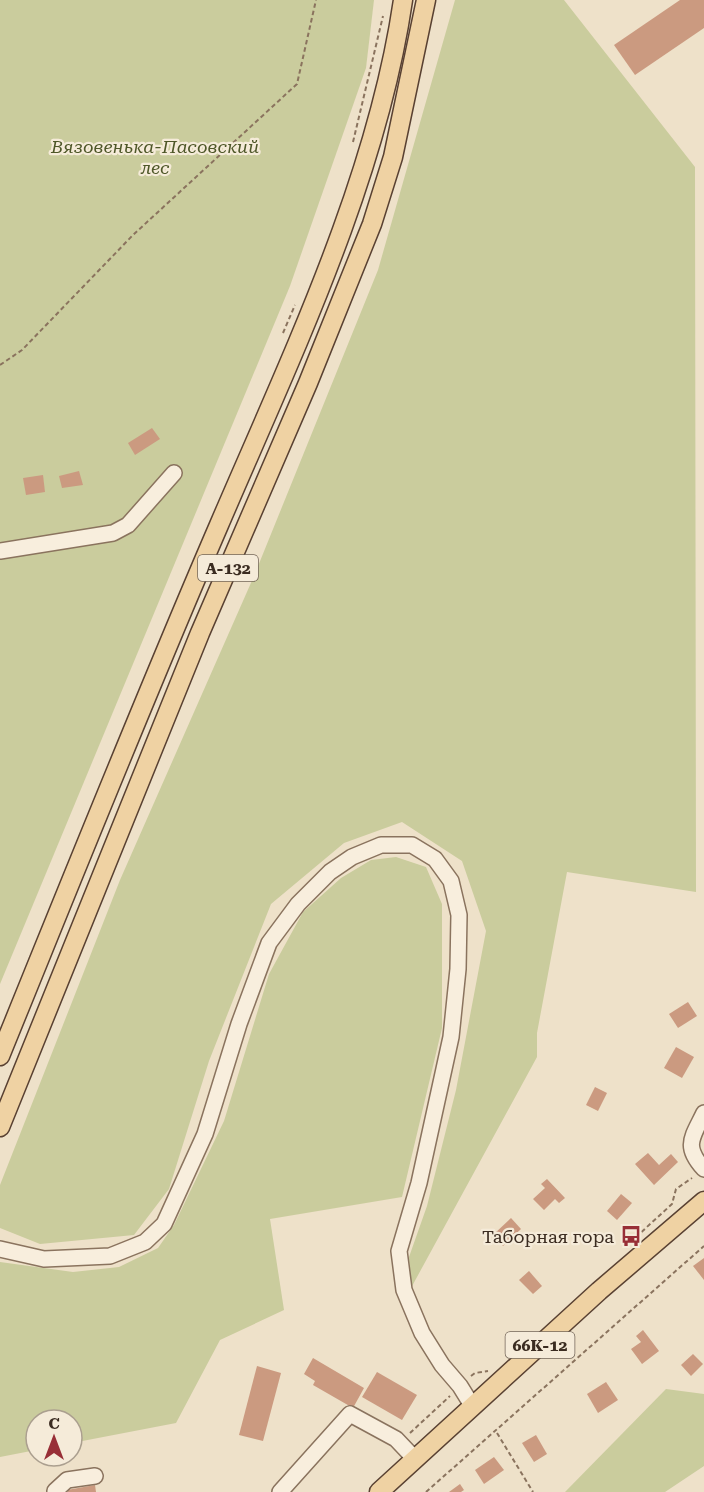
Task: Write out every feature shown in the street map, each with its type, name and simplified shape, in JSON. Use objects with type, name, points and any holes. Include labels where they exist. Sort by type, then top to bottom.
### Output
[{"type":"main road","name":"А-132","points":[[0,1056],[168,643],[320,287],[347,216],[369,145],[386,86],[403,0]]},
{"type":"main road","name":"А-132","points":[[0,1127],[195,644],[308,383],[372,224],[393,157],[426,0]]},
{"type":"main road","name":"66К-12","points":[[379,1492],[599,1291],[702,1205]]},
{"type":"street","points":[[0,551],[113,533],[128,525],[174,473]]},
{"type":"street","points":[[0,1249],[44,1259],[110,1256],[145,1242],[164,1224],[206,1134],[239,1024],[269,943],[298,904],[330,872],[352,856],[381,845],[412,845],[435,858],[451,881],[459,915],[458,969],[451,1037],[419,1183],[399,1251],[405,1290],[422,1333],[473,1407]]},
{"type":"street","points":[[704,1113],[691,1145],[693,1157],[704,1169]]},
{"type":"street","points":[[280,1492],[350,1414],[396,1439],[415,1459]]},
{"type":"street","points":[[53,1492],[67,1480],[95,1476]]},
{"type":"path","points":[[0,365],[22,350],[132,235],[297,84],[316,0]]},
{"type":"path","points":[[426,1492],[704,1246]]},
{"type":"path","points":[[496,1432],[533,1492]]},
{"type":"green space","name":"Вязовенька-Пасовский лес","points":[[0,0],[374,0],[366,68],[290,286],[0,984]]},
{"type":"green space","points":[[455,0],[564,0],[695,167],[696,892],[567,872],[537,1033],[537,1057],[411,1288],[409,1257],[427,1206],[456,1090],[486,931],[462,861],[402,822],[344,843],[271,904],[209,1061],[169,1189],[134,1235],[40,1244],[0,1228],[0,1185],[120,880],[254,576],[378,270]]},
{"type":"green space","points":[[396,857],[426,867],[442,904],[442,1028],[402,1197],[270,1219],[284,1310],[220,1340],[176,1423],[84,1441],[84,1408],[24,1408],[24,1452],[0,1457],[0,1262],[73,1272],[119,1267],[158,1248],[174,1225],[224,1121],[269,974],[303,912],[341,878],[371,860]]},
{"type":"green space","points":[[666,1389],[704,1394],[704,1466],[665,1492],[565,1492]]},
{"type":"building","points":[[680,0],[704,0],[704,28],[635,75],[614,45]]},
{"type":"building","points":[[152,428],[160,439],[135,455],[128,443]]},
{"type":"building","points":[[79,471],[83,485],[62,488],[59,476]]},
{"type":"building","points":[[43,475],[45,492],[26,495],[23,478]]},
{"type":"building","points":[[688,1002],[697,1016],[678,1028],[669,1014]]},
{"type":"building","points":[[676,1047],[694,1057],[682,1078],[664,1068]]},
{"type":"building","points":[[595,1087],[607,1093],[598,1111],[586,1105]]},
{"type":"building","points":[[648,1153],[659,1165],[671,1154],[678,1162],[654,1185],[635,1164]]},
{"type":"building","points":[[547,1179],[565,1198],[559,1203],[555,1199],[544,1210],[533,1199],[545,1188],[541,1184]]},
{"type":"building","points":[[621,1194],[632,1203],[617,1220],[607,1211]]},
{"type":"building","points":[[511,1218],[521,1229],[503,1246],[493,1235]]},
{"type":"building","points":[[704,1258],[704,1280],[693,1266]]},
{"type":"building","points":[[529,1271],[542,1286],[533,1294],[519,1280]]},
{"type":"building","points":[[643,1330],[659,1351],[642,1364],[631,1349],[641,1342],[636,1336]]},
{"type":"building","points":[[693,1354],[703,1364],[691,1376],[681,1365]]},
{"type":"building","points":[[313,1358],[364,1388],[353,1408],[313,1385],[315,1381],[304,1374]]},
{"type":"building","points":[[257,1366],[281,1373],[263,1441],[239,1435]]},
{"type":"building","points":[[377,1372],[417,1395],[402,1420],[362,1397]]},
{"type":"building","points":[[606,1382],[618,1400],[598,1413],[587,1394]]},
{"type":"building","points":[[536,1435],[547,1454],[534,1462],[522,1443]]},
{"type":"building","points":[[494,1457],[504,1470],[484,1484],[475,1470]]},
{"type":"building","points":[[460,1484],[464,1490],[449,1492]]},
{"type":"building","points":[[95,1485],[96,1492],[68,1492],[67,1490]]},
{"type":"place","name":"Таборная гора","points":[[631,1236]]}]
